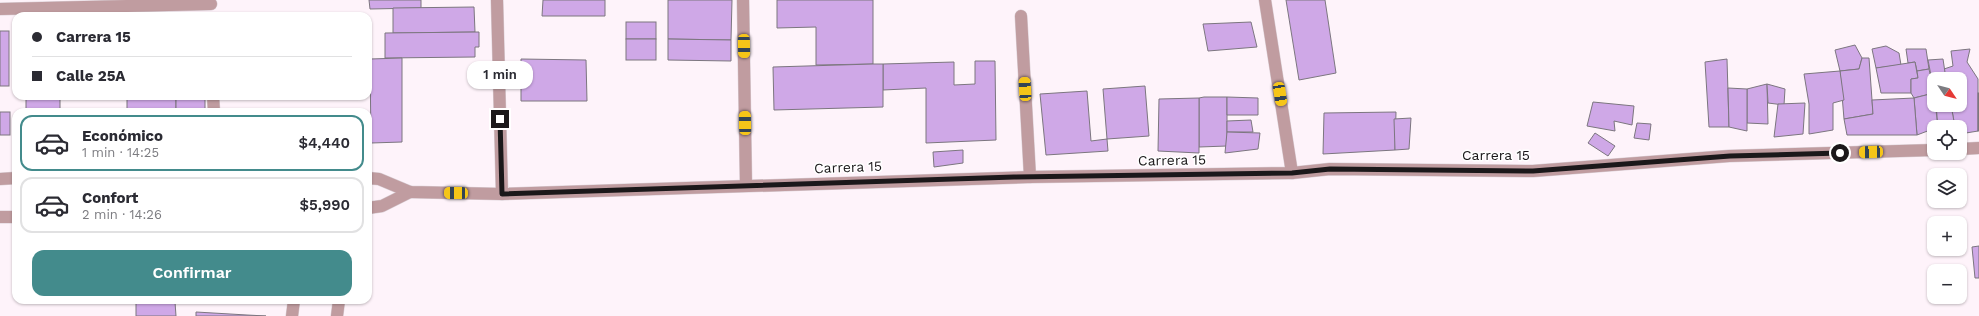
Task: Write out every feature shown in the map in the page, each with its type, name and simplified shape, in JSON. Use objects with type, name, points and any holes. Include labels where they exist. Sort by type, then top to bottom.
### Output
[{"type":"street","points":[[497,0],[502,194]]},
{"type":"street","points":[[743,0],[746,184]]},
{"type":"street","points":[[1266,0],[1292,173]]},
{"type":"street","points":[[0,9],[212,7]]},
{"type":"street","points":[[1021,16],[1030,177]]},
{"type":"street","points":[[1967,149],[1979,148]]},
{"type":"street","name":"Carrera 15","points":[[372,178],[379,179],[410,192],[502,194],[746,184],[1030,177],[1292,173],[1330,169],[1533,171],[1730,156],[1927,150]]},
{"type":"street","points":[[0,179],[12,178]]},
{"type":"street","name":"Carrera 15","points":[[372,207],[382,206],[410,192]]},
{"type":"street","points":[[0,217],[12,216]]},
{"type":"street","points":[[292,316],[294,304]]},
{"type":"street","points":[[337,316],[338,304]]},
{"type":"building","points":[[369,0],[421,0],[421,8],[370,9]]},
{"type":"building","points":[[543,0],[605,0],[605,16],[542,16]]},
{"type":"building","points":[[668,0],[732,0],[731,40],[668,39]]},
{"type":"building","points":[[777,0],[873,0],[873,64],[816,65],[816,27],[777,28]]},
{"type":"building","points":[[1286,0],[1325,0],[1336,73],[1299,80]]},
{"type":"building","points":[[474,7],[475,32],[393,33],[393,8]]},
{"type":"building","points":[[626,22],[656,22],[656,39],[626,39]]},
{"type":"building","points":[[1251,22],[1257,47],[1208,51],[1203,24]]},
{"type":"building","points":[[0,31],[9,31],[9,86],[0,86]]},
{"type":"building","points":[[479,32],[479,47],[475,47],[475,57],[385,58],[385,33]]},
{"type":"building","points":[[626,39],[656,39],[656,60],[626,60]]},
{"type":"building","points":[[668,39],[731,40],[731,61],[668,60]]},
{"type":"building","points":[[1855,45],[1862,58],[1859,69],[1840,71],[1835,50]]},
{"type":"building","points":[[1886,46],[1899,53],[1901,65],[1876,68],[1872,49]]},
{"type":"building","points":[[1906,49],[1926,49],[1929,69],[1917,71],[1915,62],[1908,63]]},
{"type":"building","points":[[1970,49],[1967,62],[1978,79],[1978,131],[1967,133],[1967,120],[1954,120],[1952,112],[1967,112],[1967,72],[1945,72],[1944,69],[1953,66],[1951,51]]},
{"type":"building","points":[[402,58],[402,142],[372,143],[372,108],[371,108],[370,100],[372,100],[372,59]]},
{"type":"building","points":[[1862,58],[1869,58],[1873,114],[1844,119],[1840,71],[1859,69]]},
{"type":"building","points":[[521,59],[586,60],[587,101],[521,101]]},
{"type":"building","points":[[1727,59],[1729,127],[1709,127],[1705,62]]},
{"type":"building","points":[[1943,59],[1945,72],[1930,72],[1928,60]]},
{"type":"building","points":[[975,61],[995,61],[996,140],[926,143],[926,88],[883,90],[883,64],[954,62],[954,85],[975,84]]},
{"type":"building","points":[[1915,62],[1918,78],[1911,79],[1911,93],[1881,93],[1876,68]]},
{"type":"building","points":[[883,64],[883,107],[774,110],[773,67]]},
{"type":"building","points":[[1929,69],[1930,72],[1927,72],[1927,95],[1914,98],[1911,93],[1911,79],[1918,78],[1917,71]]},
{"type":"building","points":[[1840,71],[1844,100],[1833,103],[1833,130],[1809,134],[1809,104],[1804,74]]},
{"type":"building","points":[[1767,84],[1768,124],[1747,123],[1747,89]]},
{"type":"building","points":[[1767,84],[1785,89],[1784,105],[1768,103]]},
{"type":"building","points":[[1145,86],[1149,136],[1107,139],[1103,89]]},
{"type":"building","points":[[1728,88],[1747,89],[1747,131],[1729,127]]},
{"type":"building","points":[[1087,91],[1091,141],[1107,139],[1108,151],[1046,155],[1040,94]]},
{"type":"building","points":[[1979,93],[1979,131],[1978,131]]},
{"type":"building","points":[[1927,95],[1927,112],[1936,112],[1937,120],[1927,120],[1927,131],[1917,135],[1914,98]]},
{"type":"building","points":[[1227,97],[1227,146],[1199,147],[1199,98]]},
{"type":"building","points":[[1227,97],[1258,98],[1258,115],[1227,115]]},
{"type":"building","points":[[1199,98],[1199,153],[1158,151],[1159,99]]},
{"type":"building","points":[[1914,98],[1917,135],[1847,135],[1844,119],[1873,114],[1872,100]]},
{"type":"building","points":[[26,100],[60,100],[60,108],[26,108]]},
{"type":"building","points":[[127,100],[176,100],[176,108],[127,108]]},
{"type":"building","points":[[176,100],[205,100],[205,108],[176,108]]},
{"type":"building","points":[[1593,102],[1634,106],[1632,125],[1614,121],[1615,131],[1587,126]]},
{"type":"building","points":[[1805,103],[1803,134],[1774,137],[1778,104]]},
{"type":"building","points":[[0,112],[10,112],[10,135],[0,135]]},
{"type":"building","points":[[1396,112],[1395,150],[1323,154],[1324,113]]},
{"type":"building","points":[[1937,112],[1952,112],[1954,120],[1937,120]]},
{"type":"building","points":[[1411,118],[1409,149],[1395,150],[1394,119]]},
{"type":"building","points":[[1251,120],[1253,132],[1227,132],[1227,121]]},
{"type":"building","points":[[1637,123],[1651,124],[1649,140],[1634,138]]},
{"type":"building","points":[[1227,132],[1260,133],[1258,149],[1225,153]]},
{"type":"building","points":[[1595,133],[1615,146],[1608,156],[1588,143]]},
{"type":"building","points":[[963,150],[963,163],[934,167],[933,152]]},
{"type":"building","points":[[1979,246],[1979,278],[1975,278],[1972,247]]},
{"type":"building","points":[[136,304],[175,304],[176,316],[136,316]]},
{"type":"building","points":[[196,312],[247,315],[266,316],[196,316]]},
{"type":"route","points":[[500,119],[502,194],[746,184],[1014,177],[1292,173],[1330,169],[1533,171],[1730,156],[1840,153]]}]
